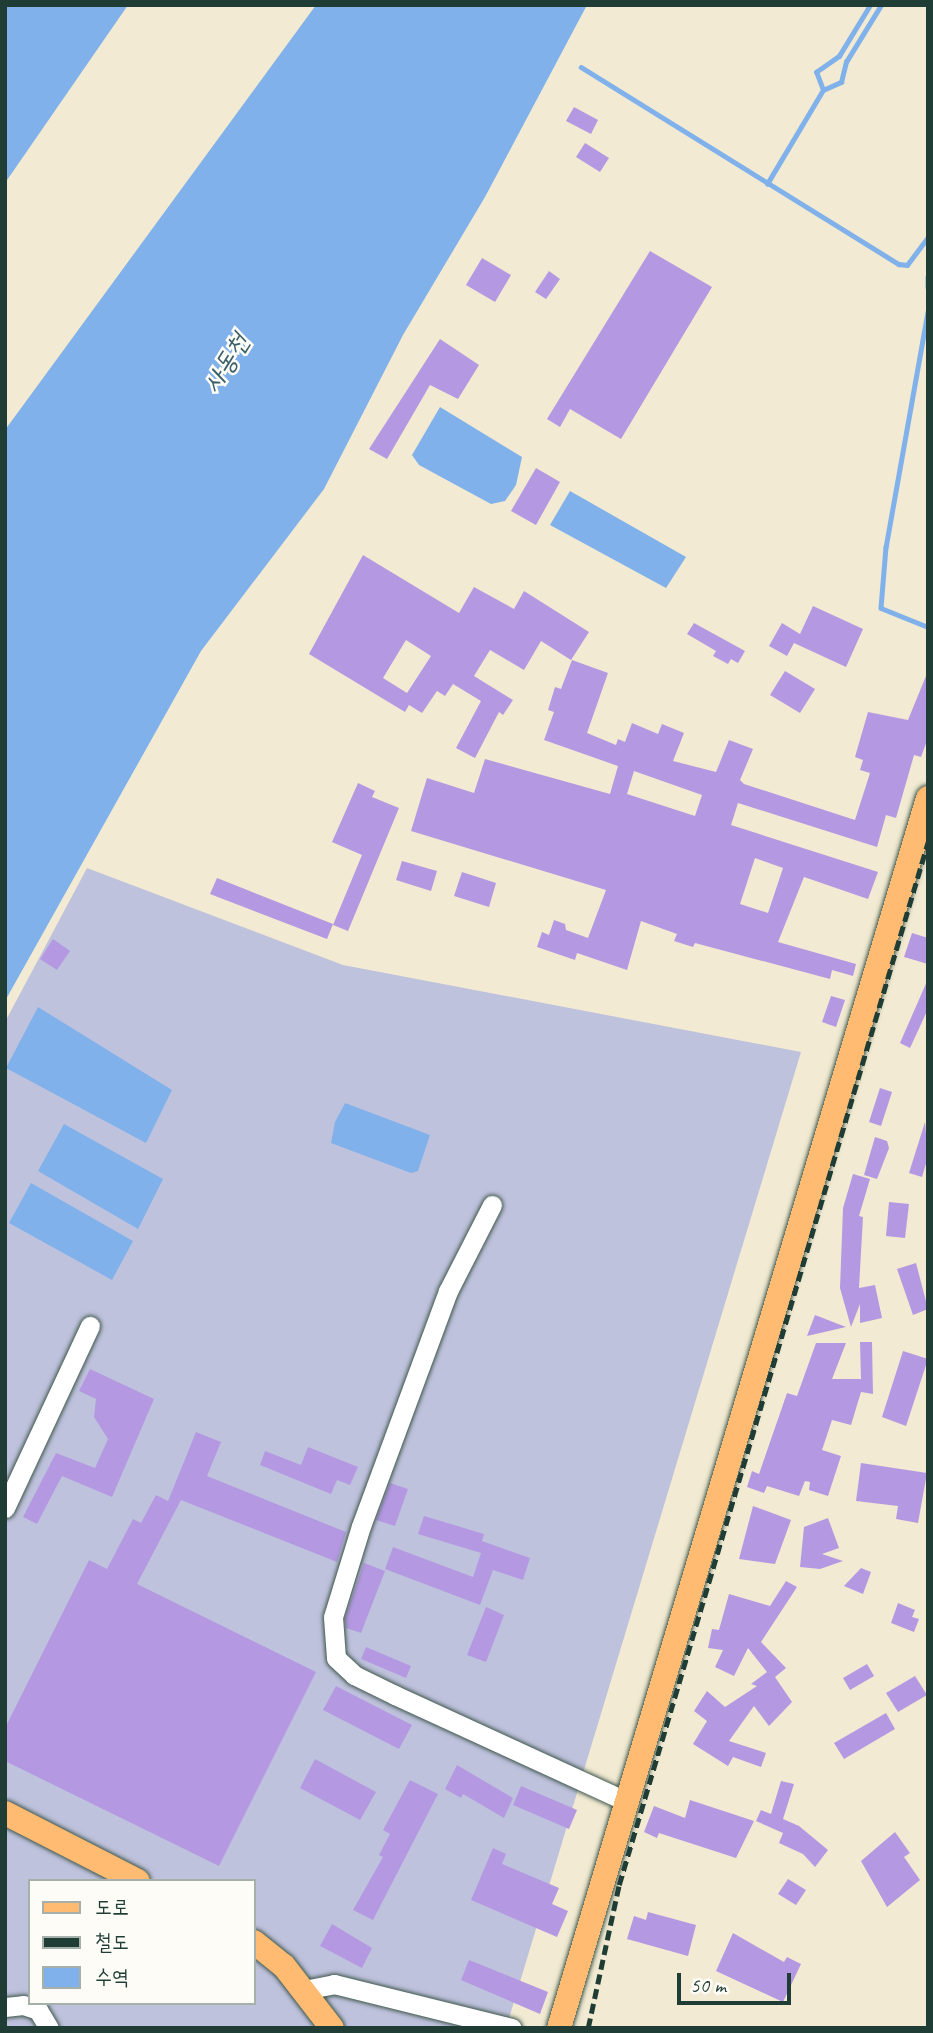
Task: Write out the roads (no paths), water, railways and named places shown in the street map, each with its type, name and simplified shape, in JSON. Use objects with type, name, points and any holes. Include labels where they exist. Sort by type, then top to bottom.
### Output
[{"type":"main road","points":[[559,2028],[928,798]]},
{"type":"main road","points":[[5,1813],[134,1879]]},
{"type":"main road","points":[[256,1944],[284,1966],[332,2028]]},
{"type":"street","points":[[492,1205],[448,1290],[361,1526],[333,1617],[336,1658],[354,1675],[625,1801]]},
{"type":"street","points":[[5,1508],[90,1326]]},
{"type":"street","points":[[304,1990],[334,1984],[512,2028]]},
{"type":"street","points":[[5,2007],[23,2005],[38,2010],[49,2028]]},
{"type":"water","points":[[5,5],[128,5],[5,183]]},
{"type":"water","name":"사동천","points":[[316,5],[587,5],[485,197],[403,335],[324,489],[201,651],[5,1001],[5,430]]},
{"type":"water","points":[[440,407],[522,457],[516,485],[505,501],[491,504],[419,465],[412,455]]},
{"type":"water","points":[[570,491],[686,557],[666,588],[550,525]]},
{"type":"water","points":[[38,1007],[172,1090],[146,1143],[6,1068]]},
{"type":"water","points":[[345,1103],[430,1135],[418,1171],[411,1173],[331,1143],[335,1122]]},
{"type":"water","points":[[64,1124],[163,1179],[138,1229],[38,1171]]},
{"type":"water","points":[[31,1183],[133,1241],[112,1280],[9,1223]]},
{"type":"waterway","points":[[823,90],[816,72],[839,56],[870,5]]},
{"type":"waterway","points":[[767,184],[823,90],[841,82],[846,62],[881,5]]},
{"type":"waterway","points":[[581,67],[899,264],[907,265],[928,237]]},
{"type":"waterway","points":[[928,277],[928,287]]},
{"type":"waterway","points":[[928,312],[886,547],[881,608],[928,627]]},
{"type":"railway","points":[[588,2028],[619,1885],[928,842]]}]
